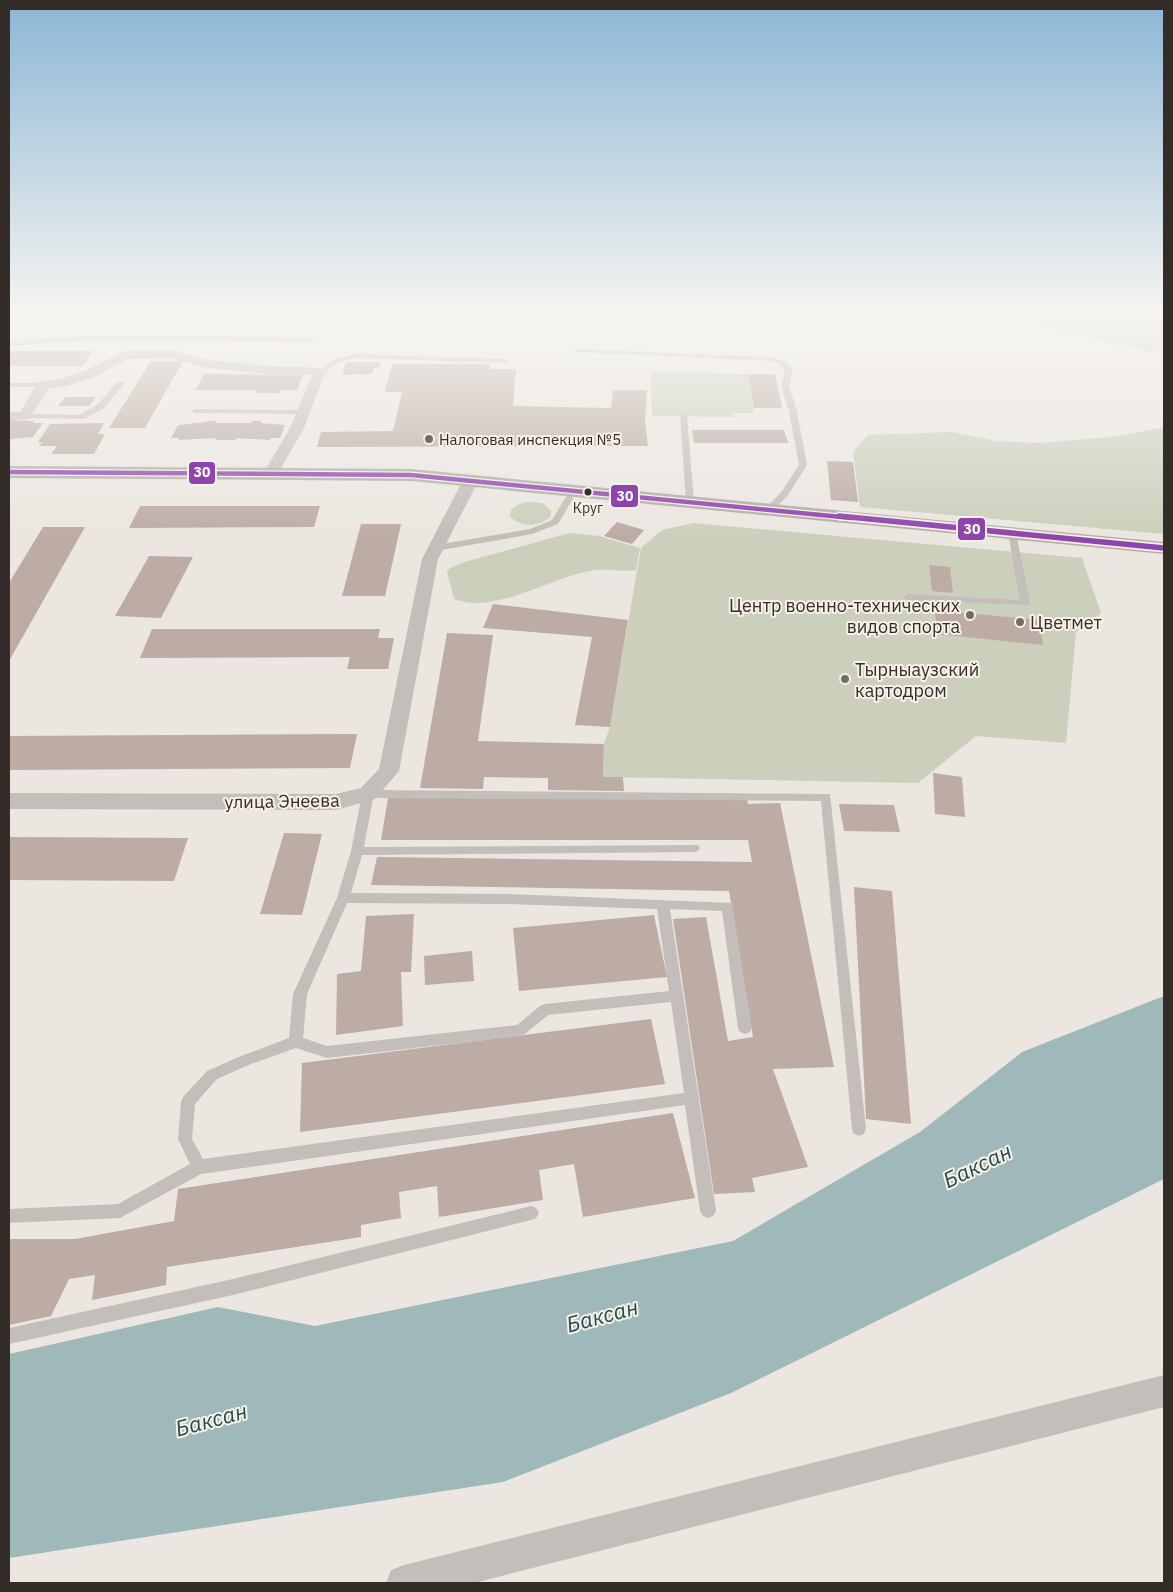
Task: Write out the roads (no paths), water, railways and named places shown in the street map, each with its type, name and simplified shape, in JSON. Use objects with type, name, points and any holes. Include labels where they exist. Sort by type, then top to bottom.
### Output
[{"type":"main road","points":[[9,472],[272,472],[373,474],[471,480],[1164,548]]},
{"type":"street","points":[[9,416],[24,416],[41,388]]},
{"type":"street","points":[[272,472],[296,428],[312,388]]},
{"type":"street","points":[[368,794],[389,771],[430,559],[471,480]]},
{"type":"street","name":"улица Энеева","points":[[9,801],[336,802],[368,794]]},
{"type":"street","points":[[404,1583],[1164,1391]]},
{"type":"lane","points":[[24,416],[81,417],[101,406],[116,388]]},
{"type":"lane","points":[[769,510],[785,493],[803,465],[786,388]]},
{"type":"lane","points":[[196,411],[303,412]]},
{"type":"lane","points":[[683,416],[690,502]]},
{"type":"lane","points":[[436,548],[532,532],[555,522],[574,490]]},
{"type":"lane","points":[[908,597],[1025,604],[1012,533]]},
{"type":"lane","points":[[296,1042],[300,994],[343,898],[357,851],[368,794],[826,797],[859,1129]]},
{"type":"lane","points":[[357,851],[694,848]]},
{"type":"lane","points":[[343,898],[507,899],[728,906],[745,1028]]},
{"type":"lane","points":[[663,904],[708,1211]]},
{"type":"lane","points":[[199,1167],[185,1139],[188,1102],[212,1075],[246,1060],[296,1042],[327,1052],[520,1030],[545,1010],[677,996]]},
{"type":"lane","points":[[9,1216],[120,1211],[199,1167],[690,1098]]},
{"type":"lane","points":[[9,1336],[233,1287],[531,1213]]},
{"type":"water","name":"Баксан","points":[[1164,996],[1164,1179],[731,1393],[503,1482],[9,1558],[9,1354],[218,1307],[315,1326],[733,1241],[920,1132],[1022,1052]]},
{"type":"place","name":"Налоговая инспекция №5","points":[[429,439]]},
{"type":"place","name":"Круг","points":[[588,492]]},
{"type":"place","name":"Центр военно-технических видов спорта","points":[[970,615]]},
{"type":"place","name":"Цветмет","points":[[1020,622]]},
{"type":"place","name":"Тырныаузский картодром","points":[[845,679]]}]
